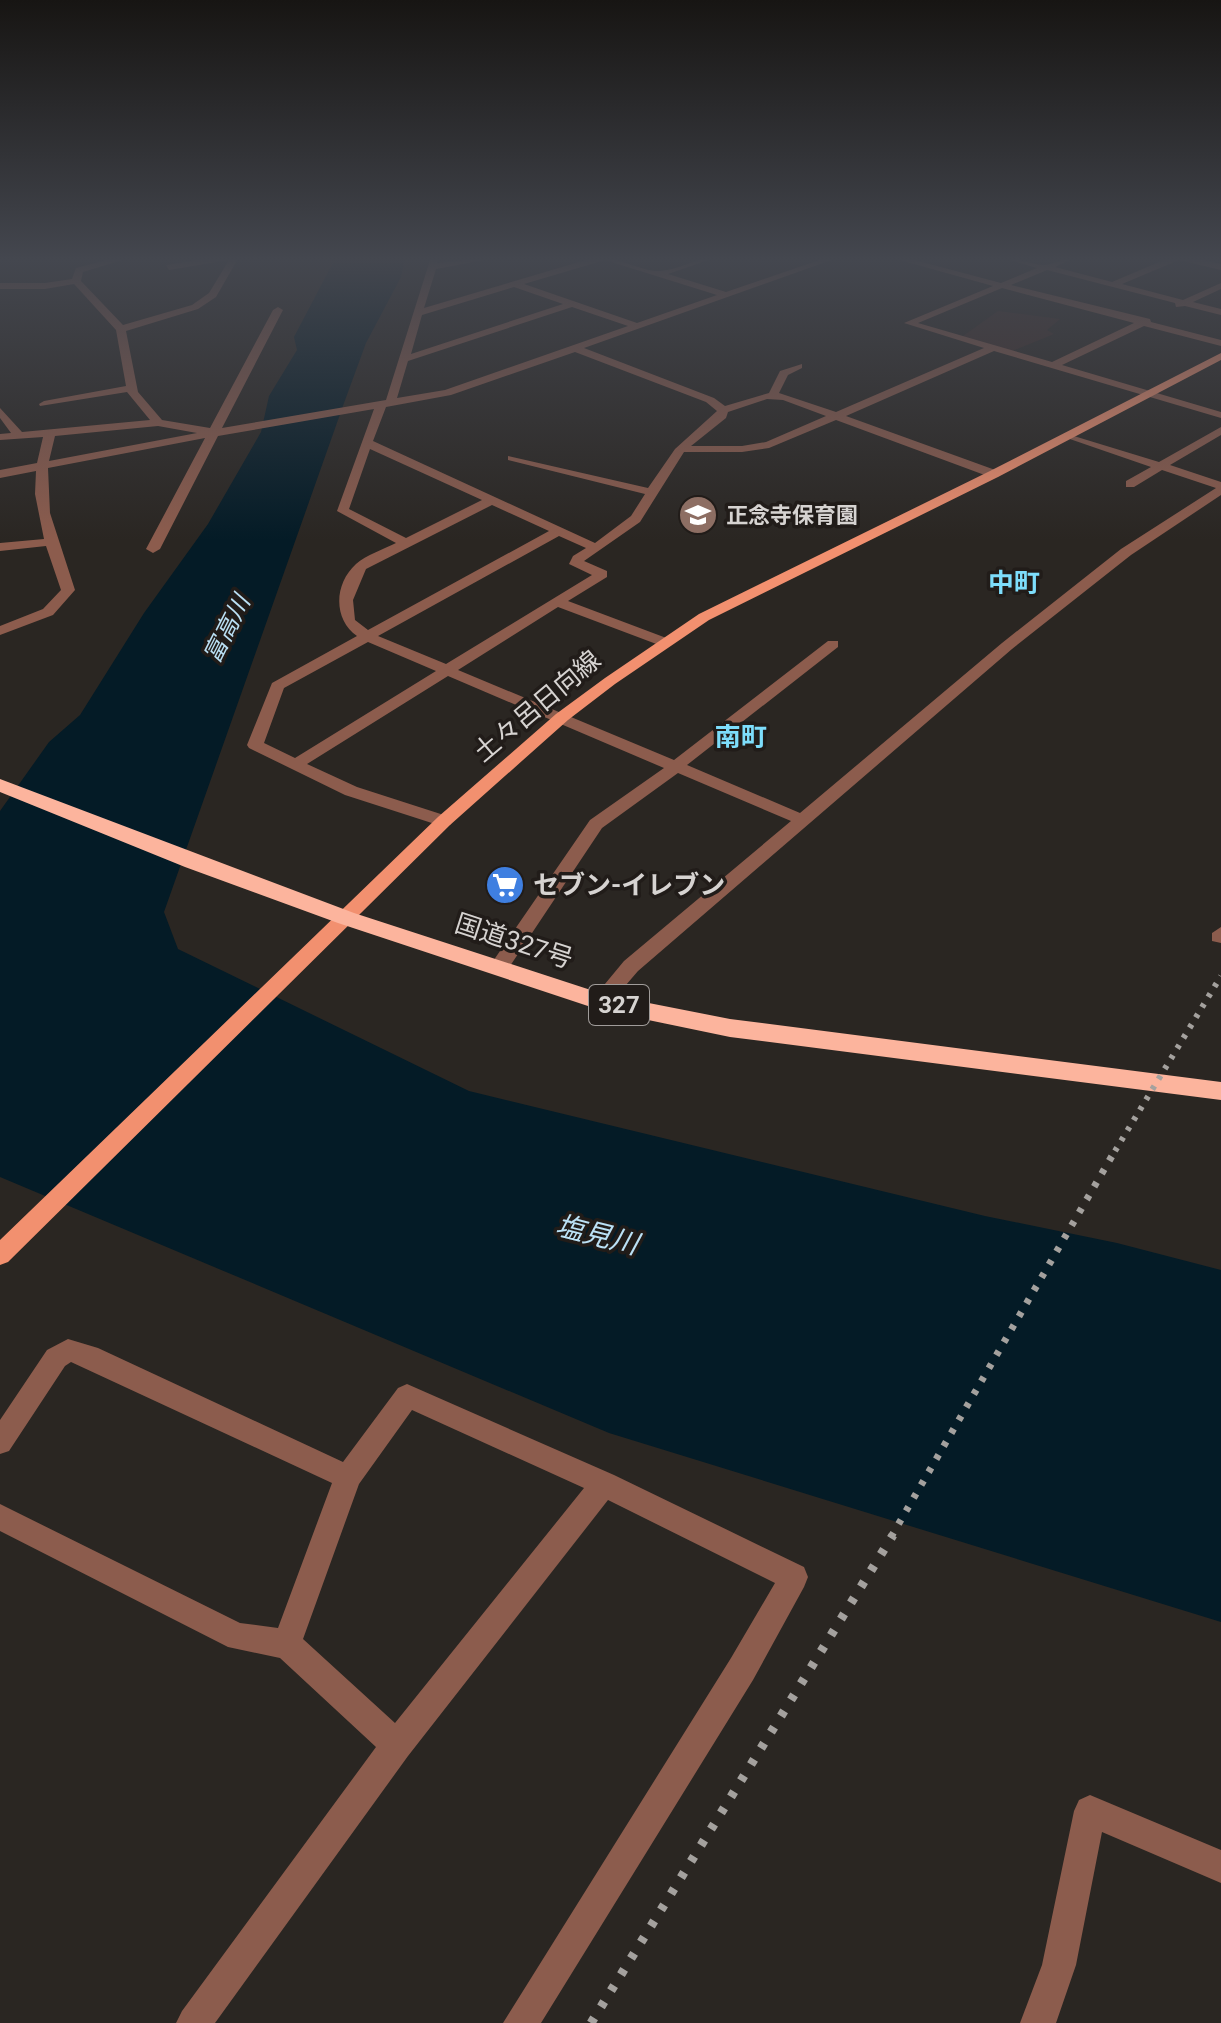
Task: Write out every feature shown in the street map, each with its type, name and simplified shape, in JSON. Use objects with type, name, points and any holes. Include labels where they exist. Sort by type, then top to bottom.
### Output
[{"type":"highway","name":"国道327号","points":[[4,787],[193,862],[346,918],[600,1002],[730,1028],[1221,1091]]},
{"type":"main road","name":"土々呂日向線","points":[[0,1255],[444,821],[562,717],[664,642],[743,597],[994,474],[1221,356]]},
{"type":"street","points":[[125,351],[133,393],[158,423]]},
{"type":"street","points":[[153,549],[217,432],[228,402],[255,351]]},
{"type":"street","points":[[405,543],[343,511],[380,405],[406,351]]},
{"type":"street","points":[[404,359],[427,351]]},
{"type":"street","points":[[0,474],[217,432],[447,393],[564,351]]},
{"type":"street","points":[[583,351],[710,400],[723,410]]},
{"type":"street","points":[[684,449],[756,448],[985,351]]},
{"type":"street","points":[[1005,351],[1221,415]]},
{"type":"street","points":[[1053,365],[1083,351]]},
{"type":"street","points":[[773,395],[784,373],[798,366]]},
{"type":"street","points":[[44,404],[132,388]]},
{"type":"street","points":[[723,410],[773,395],[994,474]]},
{"type":"street","points":[[296,764],[451,671],[602,574],[576,564],[578,559],[632,523],[654,493],[669,461],[711,422],[722,416],[723,410]]},
{"type":"street","points":[[0,411],[19,435]]},
{"type":"street","points":[[0,437],[158,423],[217,432]]},
{"type":"street","points":[[1130,484],[1221,430]]},
{"type":"street","points":[[0,631],[49,613],[64,599],[68,590],[41,515],[40,465],[50,433]]},
{"type":"street","points":[[1068,435],[1221,488]]},
{"type":"street","points":[[367,443],[596,548]]},
{"type":"street","points":[[512,458],[654,493]]},
{"type":"street","points":[[600,1002],[631,966],[1007,646],[1126,552],[1221,488]]},
{"type":"street","points":[[490,501],[361,566],[353,576],[345,614],[349,623],[368,637],[803,820]]},
{"type":"street","points":[[444,821],[351,791],[255,745],[277,686],[557,532]]},
{"type":"street","points":[[0,547],[51,542]]},
{"type":"street","points":[[560,603],[664,642]]},
{"type":"street","points":[[499,967],[596,824],[677,766],[833,644]]},
{"type":"street","points":[[0,1442],[56,1358],[68,1350],[89,1356],[348,1477]]},
{"type":"street","points":[[287,1644],[348,1477],[407,1396],[604,1484],[794,1577],[742,1669],[521,2023]]},
{"type":"street","points":[[194,2023],[397,1745],[604,1484]]},
{"type":"street","points":[[0,1517],[238,1637],[287,1644],[397,1745]]},
{"type":"street","points":[[1038,2023],[1059,1965],[1090,1811],[1221,1867]]},
{"type":"water","points":[[296,351],[363,351],[164,912],[178,949],[469,1091],[1221,1270],[1221,1622],[609,1433],[0,1177],[0,811],[49,742],[80,715],[144,613],[208,524],[261,432],[269,396]]},
{"type":"railway","points":[[1115,1151],[1221,976]]},
{"type":"railway","points":[[891,1537],[1116,1149]]},
{"type":"railway","points":[[591,2023],[893,1535]]},
{"type":"place","name":"正念寺保育園","points":[[698,515]]},
{"type":"place","name":"セブン-イレブン","points":[[505,885]]},
{"type":"district","name":"中町","points":[[1014,583]]},
{"type":"district","name":"南町","points":[[741,737]]},
{"type":"water label","name":"富高川","points":[[227,629]]},
{"type":"water label","name":"塩見川","points":[[597,1235]]}]
